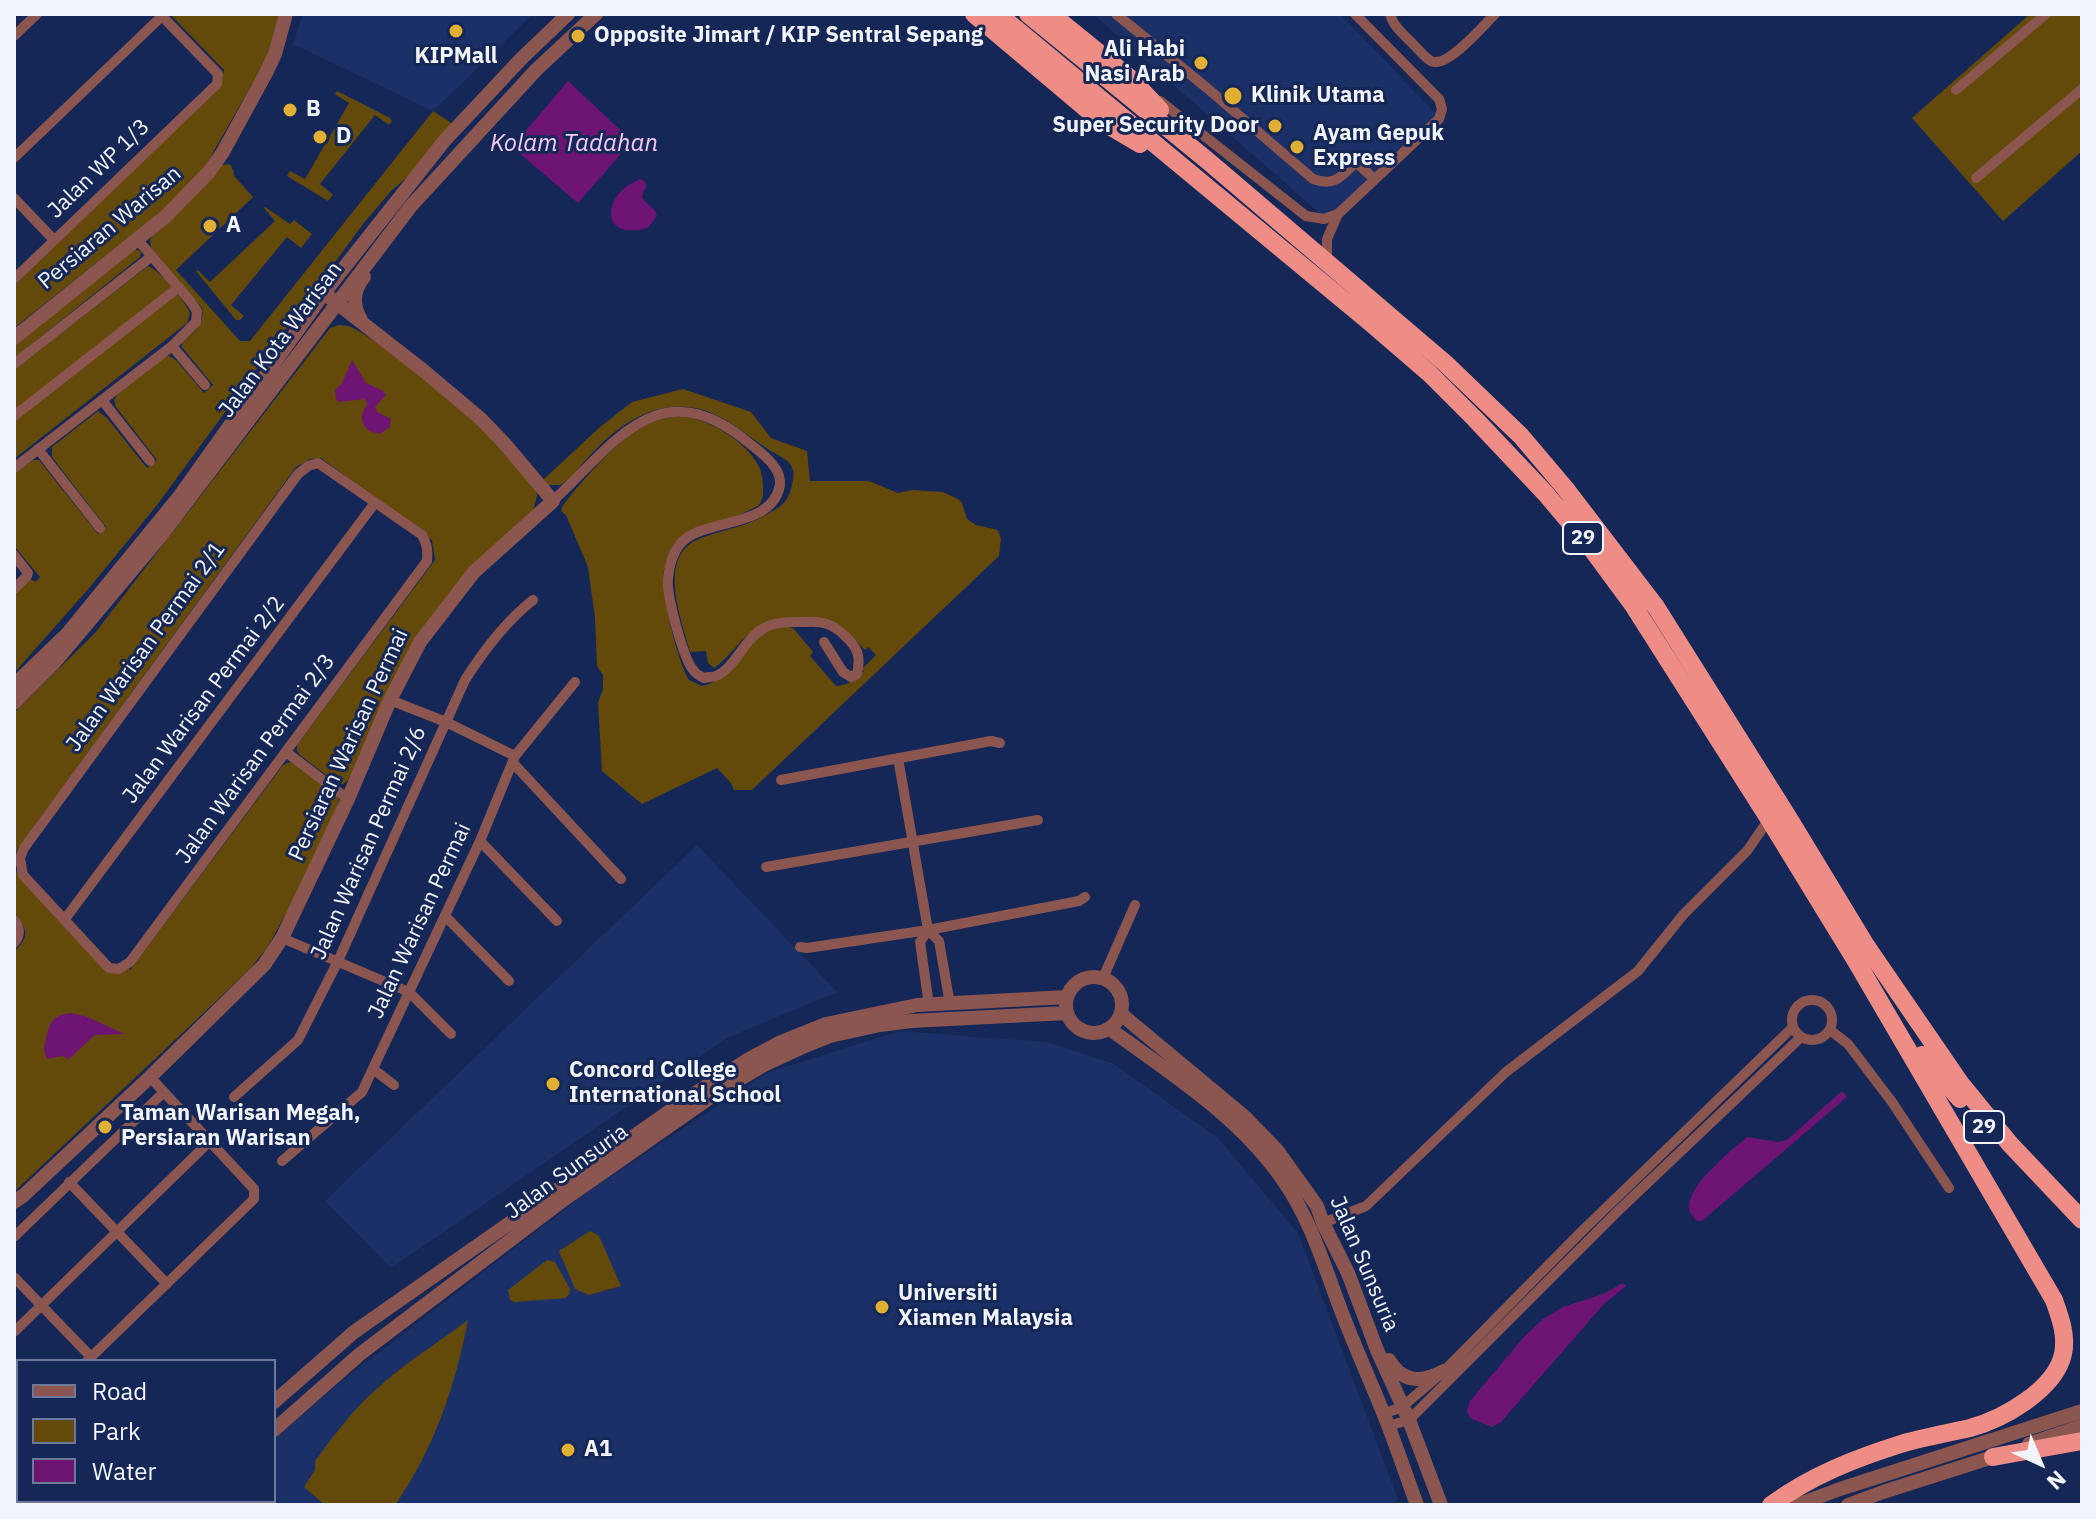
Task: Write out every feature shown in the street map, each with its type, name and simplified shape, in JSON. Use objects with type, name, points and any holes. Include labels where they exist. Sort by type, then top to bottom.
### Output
[{"type":"highway","points":[[974,14],[1101,121],[1184,169]]},
{"type":"highway","name":"29","points":[[998,14],[1430,374],[1545,493],[1633,605],[1769,819],[1889,1017],[1968,1110],[2082,1235]]},
{"type":"highway","name":"29","points":[[1028,14],[1208,161],[1445,363],[1521,436],[1656,607],[1865,944],[1961,1084],[2010,1144],[2082,1220]]},
{"type":"highway","points":[[1051,14],[1131,79],[1208,161]]},
{"type":"highway","points":[[1771,1505],[1806,1481],[1856,1459],[2000,1416],[2040,1390],[2051,1378],[2063,1354],[2062,1324],[2054,1300],[1889,1017]]},
{"type":"highway","points":[[2010,1144],[2082,1205]]},
{"type":"highway","points":[[1993,1457],[2082,1441]]},
{"type":"street","points":[[14,36],[37,14]]},
{"type":"street","name":"Persiaran Warisan","points":[[14,338],[166,216],[209,172],[270,64],[286,14]]},
{"type":"street","name":"Jalan Kota Warisan","points":[[14,685],[68,633],[179,497],[324,293],[445,140],[568,14]]},
{"type":"street","name":"Jalan Kota Warisan","points":[[14,703],[80,634],[160,537],[411,206],[536,70],[596,14]]},
{"type":"street","points":[[1116,14],[1313,179],[1330,183],[1336,181],[1356,162],[1374,179]]},
{"type":"street","points":[[1327,265],[1327,239],[1338,214],[1439,119],[1442,109],[1439,99],[1355,14]]},
{"type":"street","points":[[1390,14],[1395,25],[1412,43],[1431,61],[1438,62],[1445,61],[1495,14]]},
{"type":"street","points":[[1956,90],[2046,14]]},
{"type":"street","points":[[14,158],[161,15]]},
{"type":"street","name":"Jalan WP 1/3","points":[[14,279],[217,84],[218,74],[161,15]]},
{"type":"street","points":[[1131,79],[1306,216],[1324,219],[1338,214]]},
{"type":"street","points":[[1976,178],[2082,89]]},
{"type":"street","points":[[14,198],[54,240]]},
{"type":"street","points":[[361,320],[355,310],[357,286],[400,228],[411,206]]},
{"type":"street","points":[[14,468],[172,346],[196,322],[197,311],[137,239]]},
{"type":"street","points":[[14,364],[152,256]]},
{"type":"street","points":[[14,416],[179,287]]},
{"type":"street","points":[[324,293],[481,419],[553,501],[607,447],[643,419],[677,411],[688,412],[727,427],[768,461],[781,480],[770,505],[758,513],[691,536],[681,543],[676,552],[667,581],[685,657],[695,673],[704,678],[716,676],[764,627],[819,622],[831,624],[858,650],[860,661],[857,674],[851,677],[843,672],[824,642]]},
{"type":"street","points":[[291,363],[329,324],[337,320],[361,320]]},
{"type":"street","points":[[172,346],[205,385]]},
{"type":"street","points":[[102,400],[150,461]]},
{"type":"street","points":[[38,449],[100,528]]},
{"type":"street","name":"Jalan Warisan Permai 2/1","points":[[65,919],[23,875],[20,858],[24,848],[298,474],[318,463],[374,504]]},
{"type":"street","name":"Persiaran Warisan Permai","points":[[14,1202],[150,1077],[264,965],[282,938],[348,799],[390,700],[420,642],[474,572],[553,501]]},
{"type":"street","name":"Jalan Warisan Permai 2/3","points":[[65,919],[109,968],[119,969],[130,962],[427,561],[428,550],[422,535],[374,504]]},
{"type":"street","name":"Jalan Warisan Permai 2/2","points":[[65,919],[374,504]]},
{"type":"street","points":[[14,555],[28,573],[16,582]]},
{"type":"street","name":"Jalan Warisan Permai 2/6","points":[[234,1097],[298,1040],[338,961],[465,680],[513,615],[533,600]]},
{"type":"street","name":"Jalan Warisan Permai","points":[[282,1161],[362,1092],[480,841],[514,760],[575,682]]},
{"type":"street","points":[[390,700],[446,722],[514,760],[621,879]]},
{"type":"street","points":[[781,780],[991,741],[1000,743]]},
{"type":"street","points":[[286,752],[348,799]]},
{"type":"street","points":[[898,758],[928,930],[939,941],[950,1004]]},
{"type":"street","points":[[1323,1223],[1366,1206],[1506,1072],[1638,971],[1683,915],[1747,851],[1769,819]]},
{"type":"street","points":[[766,867],[1038,820]]},
{"type":"street","points":[[480,841],[557,921]]},
{"type":"street","points":[[800,947],[928,930],[1079,901],[1085,897]]},
{"type":"street","points":[[1103,978],[1135,905]]},
{"type":"street","points":[[445,916],[509,981]]},
{"type":"street","points":[[14,943],[19,937],[16,922]]},
{"type":"street","points":[[928,930],[920,942],[929,1005]]},
{"type":"street","points":[[282,938],[409,992],[451,1034]]},
{"type":"street","points":[[1085,978],[1103,978],[1118,988],[1123,1005],[1121,1014],[1110,1029],[1085,1032],[1071,1021],[1067,1013],[1067,997],[1077,982],[1085,978]]},
{"type":"street","name":"Jalan Sunsuria","points":[[276,1400],[354,1332],[697,1092],[781,1042],[826,1024],[929,1005],[1067,997]]},
{"type":"street","points":[[1807,1000],[1821,1002],[1830,1011],[1832,1024],[1825,1035],[1813,1040],[1801,1037],[1793,1027],[1796,1008],[1807,1000]]},
{"type":"street","name":"Jalan Sunsuria","points":[[276,1428],[360,1354],[562,1201],[715,1094],[762,1066],[830,1036],[880,1025],[1067,1013]]},
{"type":"street","name":"Jalan Sunsuria","points":[[1121,1014],[1246,1118],[1277,1150],[1317,1206],[1348,1273],[1441,1505]]},
{"type":"street","points":[[1406,1413],[1581,1232],[1793,1027]]},
{"type":"street","name":"Jalan Sunsuria","points":[[1110,1029],[1199,1094],[1237,1127],[1283,1180],[1308,1228],[1417,1505]]},
{"type":"street","points":[[1830,1030],[1857,1055],[1949,1188]]},
{"type":"street","points":[[1386,1420],[1406,1413],[1801,1037]]},
{"type":"street","points":[[373,1069],[394,1085]]},
{"type":"street","points":[[14,1277],[89,1359],[254,1199],[254,1189],[150,1077]]},
{"type":"street","points":[[14,1237],[164,1092]]},
{"type":"street","points":[[14,1332],[209,1142]]},
{"type":"street","points":[[69,1182],[167,1284]]},
{"type":"street","points":[[1348,1273],[1397,1373],[1409,1378],[1429,1379],[1444,1371]]},
{"type":"street","points":[[1797,1505],[2082,1411]]},
{"type":"street","points":[[1848,1505],[2082,1426]]},
{"type":"shaded area","points":[[303,14],[533,14],[433,111],[293,44]]},
{"type":"shaded area","points":[[1093,14],[1340,14],[1438,116],[1334,213],[1324,217]]},
{"type":"shaded area","name":"Concord College International School","points":[[697,845],[837,992],[727,1038],[391,1268],[325,1201]]},
{"type":"shaded area","name":"Universiti Xiamen Malaysia","points":[[900,1031],[1047,1042],[1114,1064],[1218,1138],[1298,1233],[1398,1499],[1394,1505],[213,1505],[276,1503],[276,1437],[342,1381],[590,1190],[769,1072]]},
{"type":"shaded area","points":[[16,1502],[139,1503],[137,1505],[14,1505]]},
{"type":"green space","points":[[170,14],[279,14],[267,58],[203,170],[157,215],[14,328],[14,286],[221,84],[224,70]]},
{"type":"green space","points":[[2030,14],[2082,14],[2082,151],[2003,221],[1912,118]]},
{"type":"green space","points":[[337,91],[392,121],[389,125],[375,115],[320,184],[333,195],[328,201],[287,176],[290,171],[305,179],[349,103],[335,94]]},
{"type":"green space","points":[[433,111],[453,124],[363,224],[157,505],[14,673],[14,594],[31,579],[35,582],[40,577],[14,546],[14,473],[33,460],[39,460],[98,534],[106,527],[52,457],[52,447],[98,411],[147,468],[157,460],[116,407],[114,400],[117,395],[169,356],[204,393],[213,385],[182,347],[182,343],[200,324],[202,308],[151,248],[152,234],[221,165],[230,164],[234,176],[253,197],[176,270],[240,341],[250,341]]},
{"type":"green space","points":[[265,207],[290,224],[294,220],[312,234],[301,248],[287,237],[231,305],[244,316],[236,320],[196,271],[210,282],[275,221]]},
{"type":"green space","points":[[134,248],[141,252],[140,257],[14,358],[14,346]]},
{"type":"green space","points":[[148,266],[166,280],[183,301],[190,313],[187,323],[14,459],[14,370]]},
{"type":"green space","points":[[349,326],[362,333],[462,405],[535,485],[537,496],[533,511],[470,567],[420,632],[350,779],[338,784],[300,755],[297,745],[435,560],[432,540],[321,458],[310,459],[296,467],[24,840],[17,850],[14,866],[14,713],[95,633],[330,328]]},
{"type":"green space","points":[[683,389],[751,412],[771,438],[807,451],[810,481],[869,481],[898,493],[912,490],[943,492],[962,503],[967,519],[976,525],[998,530],[1001,539],[999,556],[752,790],[734,790],[717,768],[642,804],[602,771],[598,703],[603,689],[603,675],[597,666],[588,567],[566,515],[561,511],[604,458],[640,428],[674,417],[704,422],[731,436],[747,450],[762,477],[763,496],[758,506],[673,546],[667,561],[663,576],[668,614],[689,680],[702,686],[714,681],[726,673],[757,639],[769,630],[781,627],[794,629],[813,652],[810,656],[836,686],[858,677],[876,655],[868,647],[865,650],[841,629],[823,623],[789,619],[760,625],[714,668],[708,663],[706,651],[690,652],[675,589],[679,558],[687,546],[701,538],[749,523],[776,509],[788,497],[793,481],[792,467],[785,459],[721,417],[682,407],[652,411],[611,435],[561,485],[548,485],[543,480],[632,402]]},
{"type":"green space","points":[[290,762],[339,799],[291,904],[267,948],[249,970],[14,1192],[14,951],[23,941],[25,932],[14,913],[14,867],[108,973],[131,969],[283,765]]},
{"type":"green space","points":[[590,1231],[599,1236],[621,1286],[589,1295],[575,1289],[559,1251]]},
{"type":"green space","points":[[547,1260],[555,1262],[570,1289],[566,1298],[510,1300],[508,1290]]},
{"type":"green space","points":[[468,1320],[457,1369],[432,1440],[395,1505],[325,1505],[304,1487],[315,1470],[315,1461],[363,1402],[402,1368]]},
{"type":"water","name":"Kolam Tadahan","points":[[568,81],[632,141],[578,203],[512,147]]},
{"type":"water","name":"Kolam Tadahan","points":[[641,179],[646,187],[642,198],[657,216],[648,228],[620,228],[611,214],[613,204],[628,185]]},
{"type":"water","points":[[352,360],[366,383],[386,395],[375,407],[377,412],[391,419],[390,427],[380,434],[369,431],[364,425],[365,399],[339,402],[336,399],[335,390],[342,383]]},
{"type":"water","points":[[70,1013],[85,1016],[125,1034],[95,1035],[70,1058],[47,1059],[44,1047],[50,1024]]},
{"type":"water","points":[[1842,1091],[1847,1097],[1702,1221],[1694,1218],[1689,1205],[1697,1186],[1747,1137],[1778,1142],[1787,1140]]},
{"type":"water","points":[[1623,1283],[1626,1286],[1604,1304],[1501,1422],[1492,1427],[1470,1418],[1467,1411],[1470,1401],[1543,1319],[1563,1307],[1603,1294]]},
{"type":"place","name":"KIPMall","points":[[456,31]]},
{"type":"place","name":"Opposite Jimart / KIP Sentral Sepang","points":[[578,36]]},
{"type":"place","name":"Ali Habi Nasi Arab","points":[[1201,63]]},
{"type":"place","name":"Klinik Utama","points":[[1233,96]]},
{"type":"place","name":"B","points":[[290,110]]},
{"type":"place","name":"Super Security Door","points":[[1275,126]]},
{"type":"place","name":"D","points":[[320,137]]},
{"type":"place","name":"Ayam Gepuk Express","points":[[1297,147]]},
{"type":"place","name":"A","points":[[210,226]]},
{"type":"place","name":"Concord College International School","points":[[553,1084]]},
{"type":"place","name":"Taman Warisan Megah, Persiaran Warisan","points":[[105,1127]]},
{"type":"place","name":"Universiti Xiamen Malaysia","points":[[882,1307]]},
{"type":"place","name":"A1","points":[[568,1450]]}]
